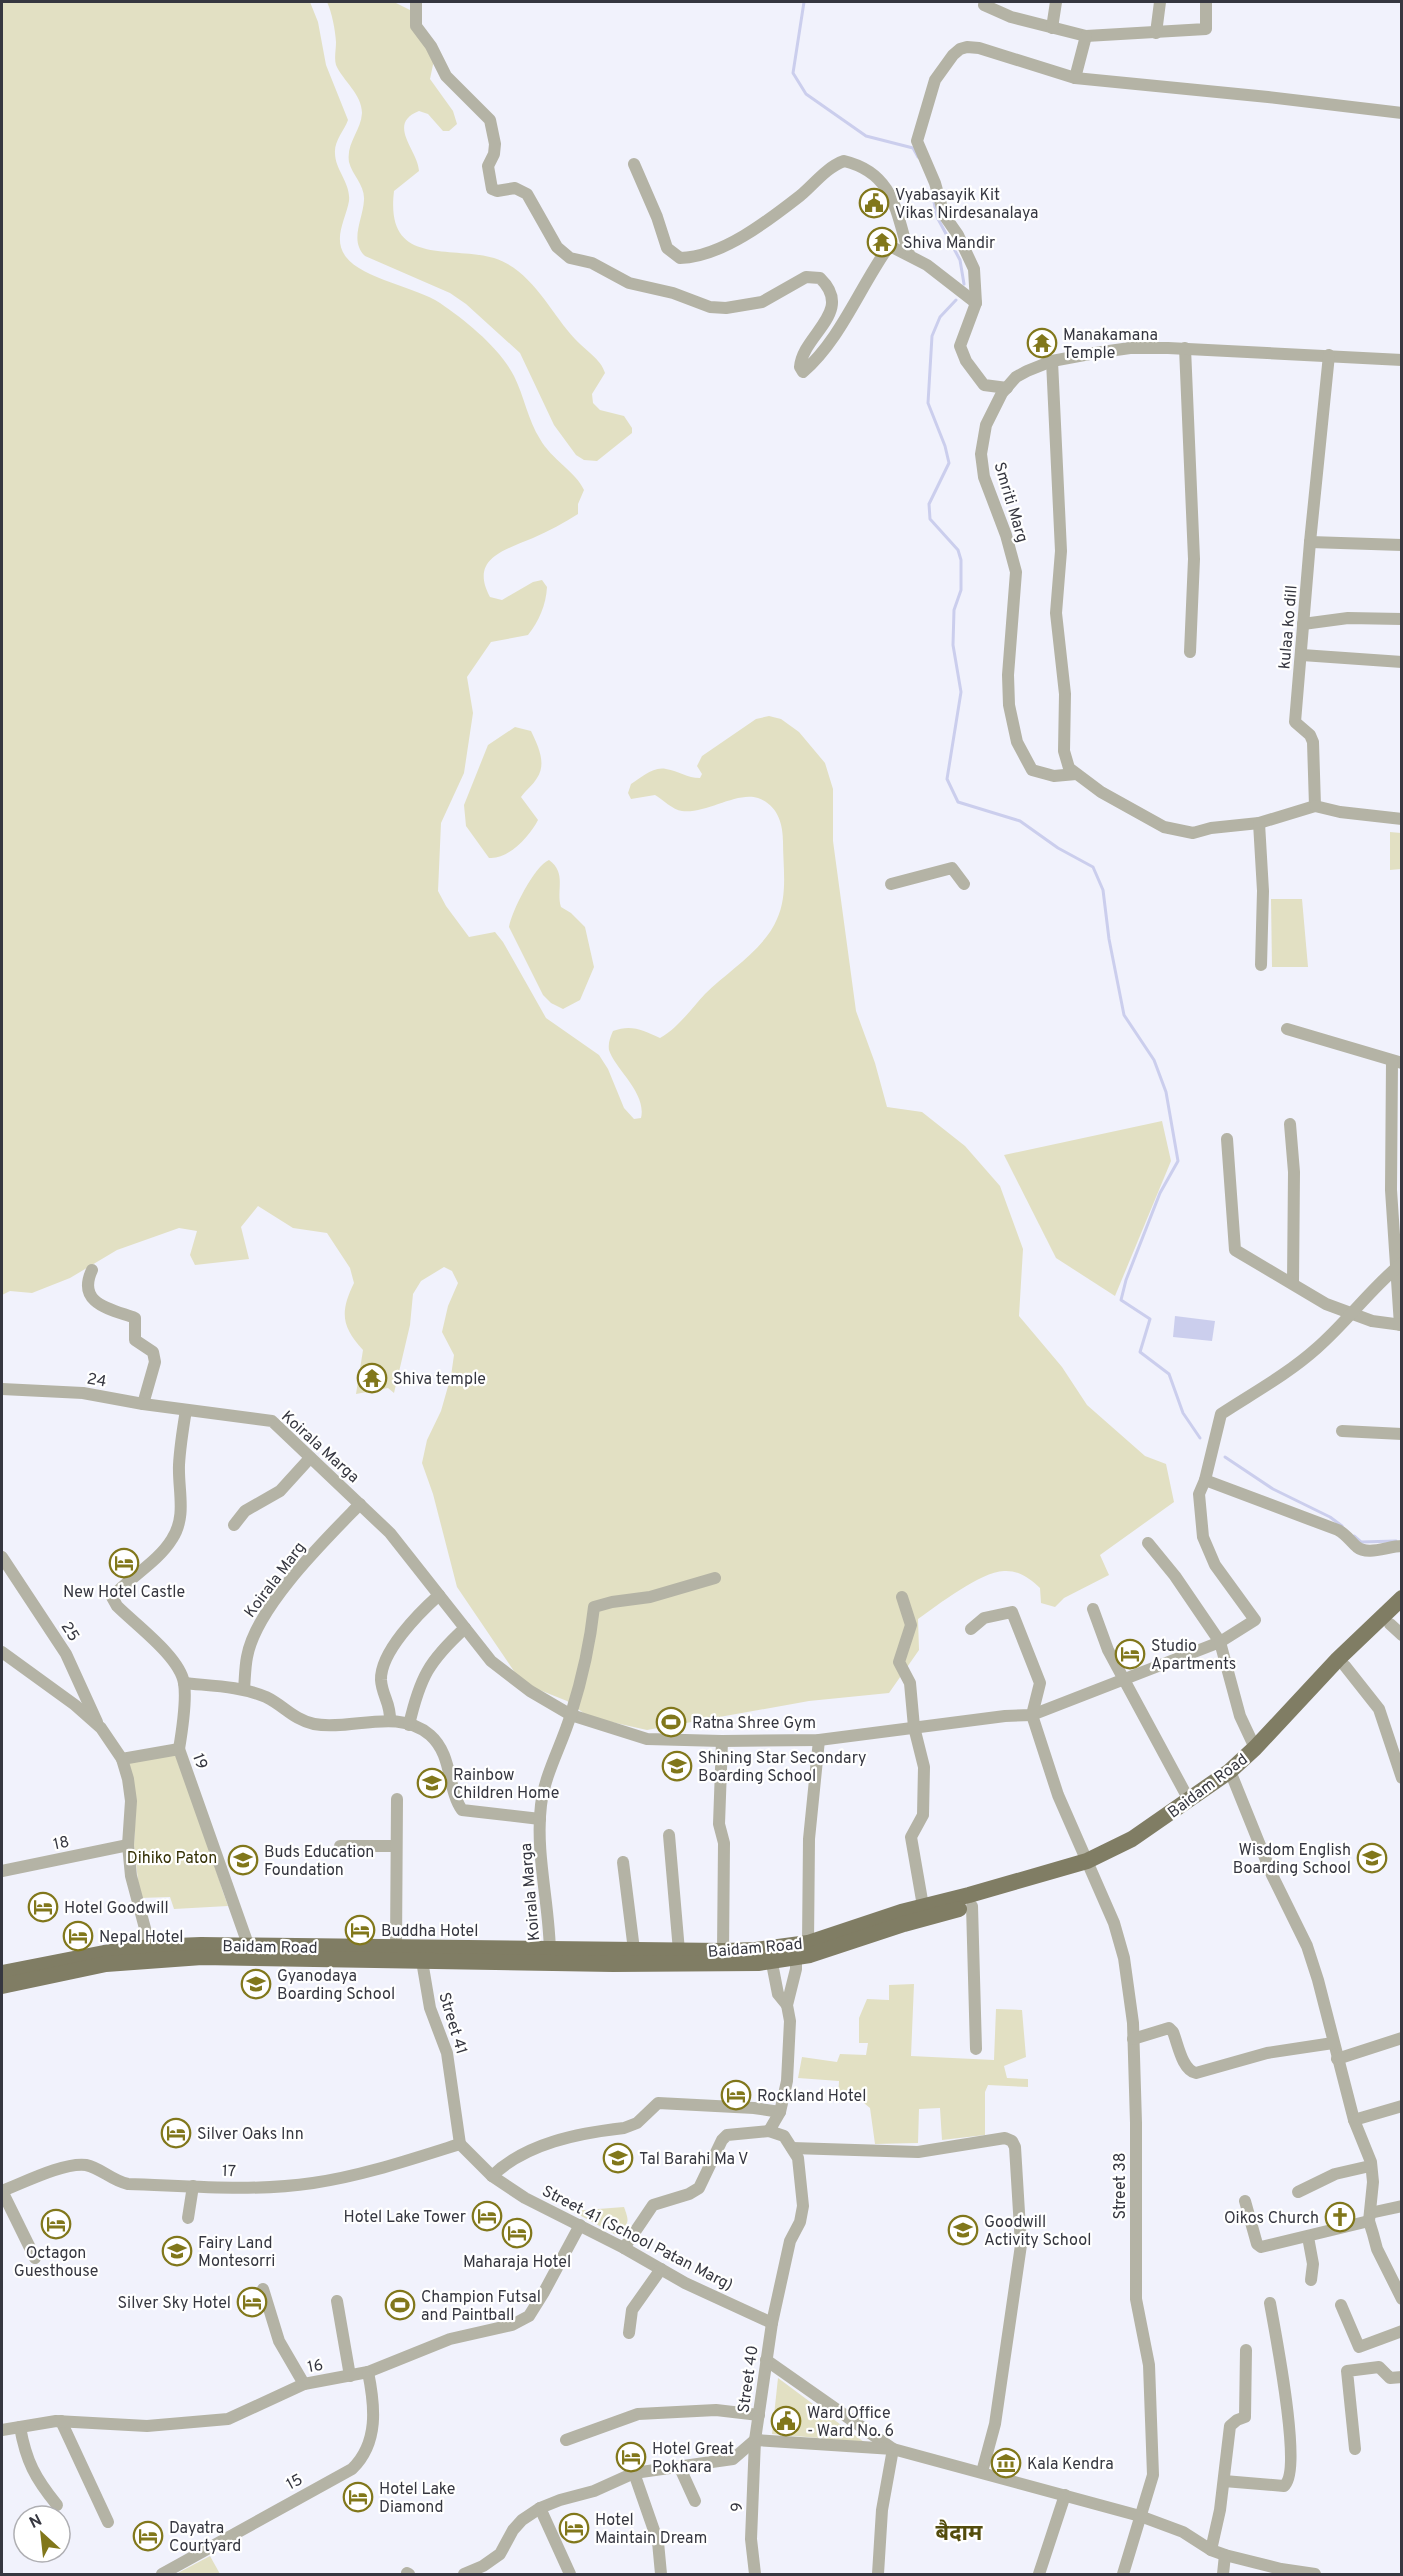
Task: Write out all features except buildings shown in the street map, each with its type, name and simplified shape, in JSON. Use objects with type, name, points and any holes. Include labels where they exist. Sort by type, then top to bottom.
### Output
[{"type":"main road","name":"Baidam Road","points":[[2,1973],[67,1959],[150,1947],[550,1956],[770,1955],[972,1906],[1137,1848],[1169,1827],[1232,1775],[1338,1659],[1401,1598]]},
{"type":"main road","name":"Baidam Road","points":[[800,1949],[923,1906],[1089,1866],[1261,1755],[1345,1666],[1398,1624]]},
{"type":"main road","name":"Baidam Road","points":[[2,1986],[106,1964],[250,1951],[396,1947],[421,1954]]},
{"type":"main road","name":"Baidam Road","points":[[550,1956],[634,1950],[723,1951],[770,1955]]},
{"type":"street","points":[[416,2],[416,26],[431,46],[446,76],[489,120],[495,144],[494,154],[488,166],[492,189],[497,191],[514,188],[527,194],[557,247],[570,258],[592,263],[629,283],[673,293],[710,307],[726,308],[762,302],[806,277],[820,278],[832,296],[832,307],[824,326],[803,353],[800,367],[803,372],[829,344],[887,249],[892,247],[909,254],[948,280],[976,303]]},
{"type":"street","points":[[986,2],[984,5],[1011,17],[1086,36],[1206,29],[1206,2]]},
{"type":"street","points":[[1052,28],[1056,2]]},
{"type":"street","points":[[1156,33],[1160,2]]},
{"type":"street","points":[[1075,78],[1086,36]]},
{"type":"street","points":[[1007,388],[984,385],[966,361],[960,346],[976,303],[974,269],[958,235],[944,215],[935,183],[917,141],[935,80],[960,49],[974,46],[1075,78],[1401,113]]},
{"type":"street","points":[[634,164],[657,217],[667,248],[680,258],[709,252],[736,241],[800,195],[835,165],[844,161],[878,177],[889,190],[909,254]]},
{"type":"street","name":"Smriti Marg","points":[[1076,774],[1054,776],[1032,770],[1017,742],[1009,705],[1008,675],[1016,572],[1006,535],[984,477],[981,454],[986,425],[1007,388],[1016,377],[1052,361],[1130,348],[1185,348],[1401,360]]},
{"type":"street","points":[[1185,348],[1194,559],[1190,652]]},
{"type":"street","name":"kulaa ko dill","points":[[1315,806],[1313,742],[1310,735],[1295,723],[1329,355]]},
{"type":"street","points":[[1052,361],[1061,551],[1056,613],[1065,694],[1064,751],[1069,768],[1101,792],[1164,827],[1193,833],[1211,828],[1259,824],[1315,806],[1340,812],[1401,819]]},
{"type":"street","points":[[1310,542],[1401,545]]},
{"type":"street","points":[[1303,624],[1348,618],[1401,618]]},
{"type":"street","points":[[1302,655],[1401,662]]},
{"type":"street","points":[[1259,824],[1263,891],[1262,965]]},
{"type":"street","points":[[891,884],[952,868],[964,884]]},
{"type":"street","points":[[1227,1139],[1235,1250],[1326,1304],[1372,1321],[1401,1325],[1399,1265],[1391,1190],[1397,1062],[1287,1029]]},
{"type":"street","points":[[1290,1124],[1294,1172],[1293,1283]]},
{"type":"street","points":[[1399,1265],[1372,1288],[1351,1314],[1316,1349],[1221,1414],[1205,1480],[1338,1530],[1348,1536],[1358,1548],[1367,1551],[1401,1546]]},
{"type":"street","points":[[92,1270],[87,1281],[87,1289],[95,1301],[103,1307],[135,1318],[135,1340],[153,1353],[155,1362],[143,1404]]},
{"type":"street","name":"24","points":[[2,1389],[82,1393],[186,1410]]},
{"type":"street","points":[[179,1749],[184,1683],[173,1660],[117,1606],[112,1597],[171,1540],[178,1527],[182,1510],[180,1443],[186,1410]]},
{"type":"street","name":"Koirala Marga","points":[[186,1410],[272,1421],[390,1533],[491,1661],[530,1691],[571,1715],[647,1739],[819,1740],[1005,1716],[1032,1715],[1220,1642],[1256,1620],[1215,1565],[1203,1537],[1199,1494],[1205,1480]]},
{"type":"street","points":[[1342,1431],[1401,1434]]},
{"type":"street","points":[[234,1525],[245,1511],[280,1491],[310,1458]]},
{"type":"street","name":"Koirala Marg","points":[[244,1689],[247,1656],[265,1612],[332,1530],[360,1504]]},
{"type":"street","points":[[1148,1543],[1176,1576],[1220,1642],[1240,1716],[1255,1748]]},
{"type":"street","name":"25","points":[[2,1557],[66,1654],[100,1728]]},
{"type":"street","name":"Koirala Marga","points":[[550,1956],[540,1819],[547,1778],[571,1715],[585,1666],[594,1607],[650,1597],[715,1578]]},
{"type":"street","points":[[390,1721],[391,1708],[381,1679],[383,1670],[395,1643],[419,1613],[439,1595]]},
{"type":"street","points":[[902,1597],[911,1625],[899,1662],[910,1683],[914,1727],[924,1767],[923,1815],[911,1837],[923,1906]]},
{"type":"street","points":[[1093,1609],[1108,1650],[1189,1800]]},
{"type":"street","points":[[971,1629],[984,1618],[1012,1612],[1040,1683],[1032,1715]]},
{"type":"street","points":[[409,1725],[420,1682],[439,1652],[465,1628]]},
{"type":"street","points":[[2,1652],[75,1705],[100,1728],[122,1759],[131,1801],[128,1845],[131,1876],[150,1947]]},
{"type":"street","points":[[1345,1666],[1379,1708],[1401,1778]]},
{"type":"street","points":[[184,1683],[244,1689],[267,1698],[295,1717],[314,1724],[332,1726],[390,1721],[409,1725],[430,1735],[440,1749],[462,1810],[540,1819]]},
{"type":"street","name":"Street 38","points":[[1032,1715],[1058,1795],[1114,1923],[1124,1958],[1134,2039],[1136,2299],[1149,2365],[1153,2475],[1123,2574]]},
{"type":"street","points":[[769,2131],[780,2112],[790,2050],[790,2021],[787,2005],[800,1949],[819,1740]]},
{"type":"street","points":[[722,1741],[718,1824],[724,1843],[723,1951]]},
{"type":"street","name":"19","points":[[122,1759],[179,1749],[250,1951]]},
{"type":"street","points":[[1232,1775],[1276,1884],[1307,1946],[1354,2120],[1371,2162],[1373,2182],[1370,2217],[1377,2249],[1401,2300]]},
{"type":"street","points":[[396,1947],[397,1798]]},
{"type":"street","points":[[669,1835],[679,1951]]},
{"type":"street","name":"18","points":[[2,1871],[128,1845]]},
{"type":"street","points":[[340,1846],[396,1846]]},
{"type":"street","points":[[623,1862],[634,1950]]},
{"type":"street","points":[[972,1906],[976,2049]]},
{"type":"street","name":"Street 41","points":[[421,1954],[430,2008],[447,2053],[460,2144]]},
{"type":"street","points":[[770,1955],[778,1994],[787,2005]]},
{"type":"street","points":[[1134,2039],[1169,2028],[1173,2032],[1186,2067],[1190,2072],[1196,2073],[1267,2053],[1334,2043]]},
{"type":"street","points":[[1337,2059],[1401,2038]]},
{"type":"street","points":[[492,2176],[504,2164],[542,2145],[624,2128],[637,2123],[657,2103],[754,2108],[780,2112]]},
{"type":"street","points":[[1354,2120],[1401,2106]]},
{"type":"street","points":[[624,2248],[652,2205],[689,2194],[699,2188],[722,2140],[727,2135],[769,2131],[784,2136],[792,2148],[918,2152],[1005,2138],[1012,2141],[1016,2157],[1021,2245],[997,2413],[982,2472]]},
{"type":"street","name":"Street 41 (School Patan Marg)","points":[[460,2144],[492,2176],[525,2198],[661,2269],[772,2323]]},
{"type":"street","name":"17","points":[[2,2191],[67,2167],[85,2165],[118,2182],[128,2184],[258,2188],[314,2183],[388,2166],[460,2144]]},
{"type":"street","name":"Street 40","points":[[755,2440],[772,2323],[790,2241],[800,2222],[803,2206],[798,2158],[792,2148]]},
{"type":"street","points":[[1298,2192],[1335,2174],[1371,2166]]},
{"type":"street","points":[[188,2218],[193,2186]]},
{"type":"street","points":[[2,2191],[35,2258]]},
{"type":"street","points":[[1245,2201],[1257,2244],[1261,2247],[1308,2237],[1401,2206]]},
{"type":"street","name":"16","points":[[2,2430],[61,2421],[147,2426],[209,2423],[249,2411],[304,2384],[368,2372],[450,2339],[521,2322],[529,2316],[544,2292],[580,2225]]},
{"type":"street","points":[[1308,2237],[1313,2264],[1311,2280]]},
{"type":"street","points":[[629,2333],[632,2310],[661,2269]]},
{"type":"street","points":[[263,2289],[279,2341],[304,2384]]},
{"type":"street","points":[[337,2301],[350,2376]]},
{"type":"street","points":[[1224,2481],[1284,2486],[1289,2482],[1291,2475],[1292,2454],[1270,2303]]},
{"type":"street","points":[[1341,2305],[1359,2347],[1401,2331]]},
{"type":"street","points":[[1211,2550],[1224,2481],[1230,2426],[1245,2417],[1246,2350]]},
{"type":"street","points":[[766,2360],[893,2449]]},
{"type":"street","points":[[1355,2449],[1347,2371],[1379,2367],[1390,2378],[1401,2377]]},
{"type":"street","name":"15","points":[[162,2574],[352,2469],[364,2453],[374,2420],[373,2394],[368,2372]]},
{"type":"street","points":[[566,2440],[638,2414],[716,2410],[759,2415]]},
{"type":"street","points":[[61,2421],[108,2522]]},
{"type":"street","points":[[20,2427],[28,2460],[36,2479],[56,2504]]},
{"type":"street","points":[[464,2574],[483,2566],[500,2554],[513,2530],[522,2520],[540,2508],[594,2491],[634,2474],[733,2459],[755,2440],[893,2449],[1140,2516],[1183,2532],[1211,2550],[1225,2555],[1281,2569],[1315,2574]]},
{"type":"street","name":"9","points":[[755,2440],[751,2539],[755,2574]]},
{"type":"street","points":[[878,2574],[882,2510],[893,2449]]},
{"type":"street","points":[[680,2468],[694,2501]]},
{"type":"street","points":[[634,2474],[658,2542],[661,2574]]},
{"type":"street","points":[[1039,2574],[1065,2495]]},
{"type":"street","points":[[540,2508],[570,2574]]},
{"type":"street","points":[[1223,2574],[1225,2555]]},
{"type":"green space","points":[[2,2],[310,2],[318,22],[326,65],[348,120],[335,149],[337,165],[349,194],[340,236],[342,250],[354,265],[364,271],[440,303],[471,326],[491,345],[514,376],[540,439],[584,490],[578,504],[578,514],[545,533],[502,552],[487,564],[484,573],[485,584],[490,597],[502,600],[533,582],[542,580],[547,587],[546,594],[541,612],[528,635],[491,642],[467,677],[473,713],[464,773],[441,823],[438,891],[469,937],[495,932],[546,1018],[599,1055],[608,1069],[624,1108],[634,1119],[641,1118],[642,1109],[635,1091],[609,1050],[613,1031],[631,1028],[660,1038],[667,1034],[705,994],[764,941],[777,919],[783,900],[783,835],[775,810],[758,798],[741,798],[701,809],[682,811],[671,807],[655,795],[631,799],[628,793],[631,784],[656,769],[671,770],[700,778],[702,774],[697,766],[702,756],[756,719],[769,716],[781,719],[799,732],[825,763],[833,789],[833,841],[856,1011],[875,1063],[887,1107],[922,1112],[965,1146],[1000,1186],[1023,1249],[1019,1316],[1062,1367],[1087,1405],[1145,1456],[1166,1464],[1174,1502],[1100,1555],[1109,1575],[1064,1598],[1055,1607],[1041,1603],[1040,1588],[1028,1578],[1015,1572],[1004,1571],[983,1577],[918,1619],[919,1650],[889,1693],[809,1701],[647,1730],[589,1717],[567,1701],[522,1683],[457,1587],[433,1494],[422,1463],[427,1440],[441,1411],[451,1376],[454,1355],[442,1332],[448,1306],[458,1283],[452,1271],[444,1267],[421,1281],[413,1294],[410,1325],[394,1393],[388,1388],[356,1394],[363,1350],[350,1333],[345,1318],[346,1302],[354,1283],[350,1268],[327,1233],[293,1228],[258,1206],[241,1227],[249,1259],[195,1265],[190,1255],[197,1231],[179,1228],[117,1250],[70,1278],[32,1293],[10,1291],[2,1295]]},
{"type":"green space","points":[[327,2],[394,2],[410,10],[434,60],[430,79],[453,111],[457,124],[449,131],[443,131],[428,114],[419,111],[409,116],[405,123],[406,138],[419,171],[394,191],[394,215],[399,232],[410,242],[423,248],[494,258],[519,272],[530,282],[575,339],[603,368],[605,373],[592,394],[593,403],[600,410],[624,416],[632,428],[632,433],[597,461],[584,460],[576,455],[554,425],[520,353],[466,304],[450,293],[365,256],[360,250],[357,237],[364,195],[349,162],[349,155],[362,113],[356,94],[336,65],[335,32]]},
{"type":"green space","points":[[515,727],[531,731],[540,754],[540,772],[521,797],[538,820],[518,846],[504,855],[489,858],[466,826],[464,805],[488,745]]},
{"type":"green space","points":[[1390,832],[1401,833],[1401,869],[1390,870]]},
{"type":"green space","points":[[549,860],[558,870],[561,907],[585,927],[594,967],[580,1000],[563,1009],[551,1003],[543,995],[509,927],[524,890],[537,870]]},
{"type":"green space","points":[[1271,899],[1302,899],[1308,967],[1272,967]]},
{"type":"green space","points":[[1162,1121],[1171,1161],[1115,1296],[1056,1258],[1004,1155]]},
{"type":"green space","name":"Dihiko Paton","points":[[179,1754],[228,1906],[174,1909],[170,1897],[140,1898],[134,1845],[136,1804],[129,1762]]},
{"type":"green space","points":[[914,1984],[911,2056],[994,2060],[996,2009],[1022,2010],[1026,2057],[1004,2066],[1007,2078],[1028,2079],[1028,2087],[988,2085],[985,2092],[985,2135],[942,2140],[940,2108],[919,2109],[918,2143],[875,2144],[870,2108],[859,2099],[838,2100],[839,2081],[798,2078],[802,2057],[837,2062],[840,2054],[866,2055],[868,2043],[859,2043],[859,2018],[867,1999],[889,2000],[889,1985]]},
{"type":"green space","points":[[624,2207],[628,2220],[623,2235],[616,2235],[572,2211]]},
{"type":"green space","points":[[778,2378],[864,2442],[772,2434]]},
{"type":"green space","points":[[210,2556],[220,2574],[176,2574]]},
{"type":"water","points":[[1175,1316],[1215,1321],[1212,1341],[1173,1337]]},
{"type":"waterway","points":[[804,2],[793,73],[806,94],[866,136],[913,148],[918,157]]},
{"type":"waterway","points":[[934,202],[937,217],[960,260],[964,284]]},
{"type":"waterway","points":[[956,300],[940,317],[932,336],[928,403],[945,446],[949,463],[929,504],[930,519],[958,550],[961,560],[961,590],[954,610],[953,645],[961,692],[947,779],[958,802],[1020,821],[1058,848],[1093,867],[1103,890],[1109,939],[1124,1015],[1154,1060],[1166,1092],[1178,1161],[1160,1193],[1126,1280],[1121,1300],[1150,1319],[1140,1352],[1169,1374],[1183,1413],[1200,1438]]},
{"type":"waterway","points":[[1225,1457],[1273,1489],[1330,1517],[1342,1526]]},
{"type":"waterway","points":[[1354,1536],[1361,1542],[1396,1541]]},
{"type":"place","name":"Vyabasayik Kit Vikas Nirdesanalaya","points":[[874,203]]},
{"type":"place","name":"Shiva Mandir","points":[[882,242]]},
{"type":"place","name":"Manakamana Temple","points":[[1042,343]]},
{"type":"place","name":"Shiva temple","points":[[372,1378]]},
{"type":"place","name":"New Hotel Castle","points":[[124,1563]]},
{"type":"place","name":"Studio Apartments","points":[[1130,1654]]},
{"type":"place","name":"Ratna Shree Gym","points":[[671,1722]]},
{"type":"place","name":"Shining Star Secondary Boarding School","points":[[677,1766]]},
{"type":"place","name":"Rainbow Children Home","points":[[432,1783]]},
{"type":"place","name":"Wisdom English Boarding School","points":[[1372,1858]]},
{"type":"place","name":"Buds Education Foundation","points":[[243,1860]]},
{"type":"place","name":"Hotel Goodwill","points":[[43,1907]]},
{"type":"place","name":"Buddha Hotel","points":[[360,1930]]},
{"type":"place","name":"Nepal Hotel","points":[[78,1936]]},
{"type":"place","name":"Gyanodaya Boarding School","points":[[256,1984]]},
{"type":"place","name":"Rockland Hotel","points":[[736,2095]]},
{"type":"place","name":"Silver Oaks Inn","points":[[176,2133]]},
{"type":"place","name":"Tal Barahi Ma V","points":[[618,2158]]},
{"type":"place","name":"Hotel Lake Tower","points":[[487,2216]]},
{"type":"place","name":"Oikos Church","points":[[1340,2217]]},
{"type":"place","name":"Octagon Guesthouse","points":[[56,2224]]},
{"type":"place","name":"Goodwill Activity School","points":[[963,2230]]},
{"type":"place","name":"Maharaja Hotel","points":[[517,2233]]},
{"type":"place","name":"Fairy Land Montesorri","points":[[177,2251]]},
{"type":"place","name":"Silver Sky Hotel","points":[[252,2302]]},
{"type":"place","name":"Champion Futsal and Paintball","points":[[400,2305]]},
{"type":"place","name":"Ward Office - Ward No. 6","points":[[786,2421]]},
{"type":"place","name":"Hotel Great Pokhara","points":[[631,2457]]},
{"type":"place","name":"Kala Kendra","points":[[1006,2463]]},
{"type":"place","name":"Hotel Lake Diamond","points":[[358,2497]]},
{"type":"place","name":"Hotel Maintain Dream","points":[[574,2528]]},
{"type":"place","name":"Dayatra Courtyard","points":[[148,2536]]},
{"type":"district","name":"बैदाम","points":[[959,2532]]}]
